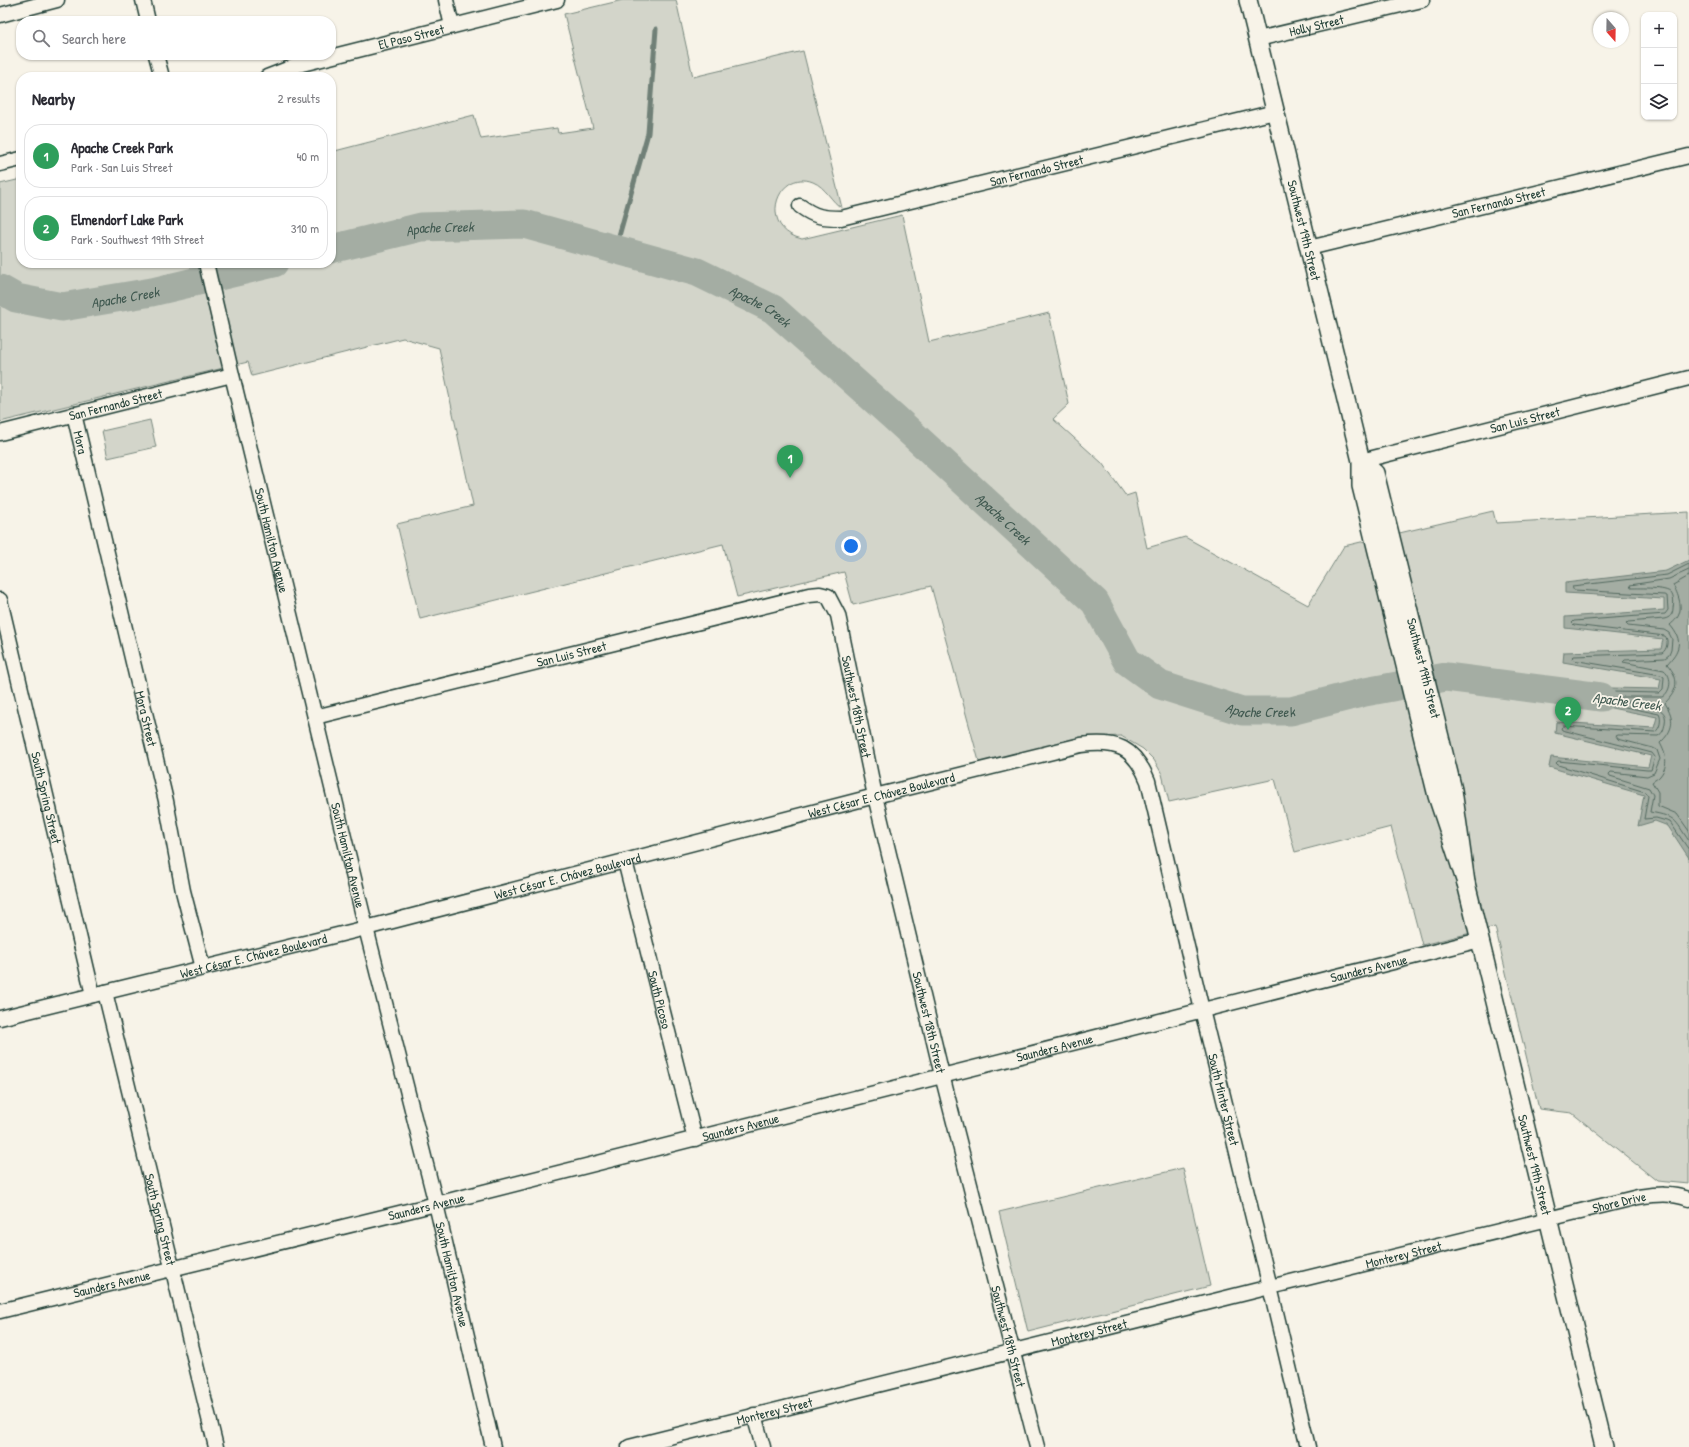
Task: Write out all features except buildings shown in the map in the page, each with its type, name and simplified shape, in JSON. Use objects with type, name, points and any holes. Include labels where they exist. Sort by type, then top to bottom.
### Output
[{"type":"street","points":[[0,15],[57,0]]},
{"type":"street","points":[[143,0],[147,16]]},
{"type":"street","points":[[446,0],[452,26]]},
{"type":"street","name":"El Paso Street","points":[[336,55],[557,0]]},
{"type":"street","name":"Southwest 19th Street","points":[[1248,0],[1361,460],[1361,486],[1421,735],[1437,796],[1466,883],[1604,1447]]},
{"type":"street","name":"Holly Street","points":[[1258,39],[1422,0]]},
{"type":"street","points":[[157,60],[161,72]]},
{"type":"street","name":"El Paso Street","points":[[280,72],[298,65],[318,60]]},
{"type":"street","name":"San Fernando Street","points":[[800,206],[810,214],[822,218],[841,218],[1275,112]]},
{"type":"street","name":"San Fernando Street","points":[[1309,248],[1689,156]]},
{"type":"street","points":[[0,164],[16,160]]},
{"type":"street","name":"South Hamilton Avenue","points":[[207,268],[227,356],[366,928],[436,1204],[493,1447]]},
{"type":"street","name":"San Fernando Street","points":[[0,433],[232,376]]},
{"type":"street","name":"San Luis Street","points":[[1361,460],[1689,378]]},
{"type":"street","name":"Mora","points":[[74,414],[87,470]]},
{"type":"street","name":"Southwest 19th Street","points":[[1361,460],[1375,473],[1412,619],[1453,790],[1466,883]]},
{"type":"street","name":"Mora Street","points":[[87,470],[166,801],[183,891],[203,968]]},
{"type":"street","name":"San Luis Street","points":[[315,717],[809,594],[828,596]]},
{"type":"street","name":"Southwest 18th Street","points":[[828,596],[838,615],[875,796],[942,1075],[1037,1447]]},
{"type":"street","name":"South Spring Street","points":[[0,600],[100,993],[173,1268],[216,1447]]},
{"type":"street","name":"West César E. Chávez Boulevard","points":[[0,1018],[366,928],[875,796],[1087,744],[1099,742],[1109,743],[1121,747],[1134,756]]},
{"type":"street","name":"South Minter Street","points":[[1134,756],[1142,767],[1148,781],[1308,1447]]},
{"type":"street","name":"South Picoso","points":[[625,861],[695,1138]]},
{"type":"street","name":"Saunders Avenue","points":[[0,1311],[436,1204],[1480,940]]},
{"type":"street","name":"Shore Drive","points":[[1548,1218],[1660,1193],[1677,1195],[1689,1199]]},
{"type":"street","name":"Monterey Street","points":[[629,1447],[1548,1218]]},
{"type":"street","points":[[754,1415],[762,1447]]},
{"type":"shaded area","points":[[623,0],[676,0],[693,77],[803,51],[842,208],[835,203],[818,184],[801,180],[790,183],[782,191],[777,201],[776,212],[779,223],[788,233],[802,239],[902,215],[929,342],[1049,313],[1069,404],[1053,419],[1102,463],[1126,496],[1135,493],[1147,548],[1185,537],[1308,605],[1344,546],[1493,511],[1496,523],[1689,512],[1689,1184],[1657,1181],[1572,1113],[1539,1109],[1495,927],[1422,945],[1391,827],[1295,852],[1275,779],[1169,802],[1162,774],[1154,760],[1143,749],[1121,736],[1099,737],[980,765],[931,586],[853,605],[844,572],[737,597],[723,544],[420,619],[397,524],[473,506],[439,348],[403,338],[252,376],[248,362],[0,422],[0,184],[16,180],[16,268],[336,268],[336,151],[474,115],[481,139],[557,128],[558,133],[593,128],[564,14]]},
{"type":"shaded area","points":[[150,420],[156,447],[108,458],[102,431]]},
{"type":"shaded area","points":[[1183,1168],[1210,1286],[1028,1332],[999,1212]]},
{"type":"water","points":[[1689,560],[1689,858],[1668,826],[1655,821],[1638,826],[1644,795],[1549,767],[1551,757],[1648,767],[1651,756],[1555,733],[1556,722],[1654,728],[1657,717],[1561,698],[1562,687],[1659,689],[1661,679],[1563,662],[1564,652],[1661,649],[1663,639],[1565,628],[1565,617],[1664,610],[1664,599],[1565,593],[1565,583],[1666,571]]},
{"type":"waterway","points":[[615,250],[648,133],[656,29]]},
{"type":"waterway","name":"Apache Creek","points":[[336,248],[421,227],[524,224],[697,272],[773,309],[895,418],[1095,602],[1127,661],[1160,685],[1242,711],[1291,711],[1365,692],[1446,677],[1601,697]]},
{"type":"waterway","name":"Apache Creek","points":[[0,289],[16,298],[62,307],[152,292],[253,268]]},
{"type":"place","name":"Apache Creek Park","points":[[790,478]]},
{"type":"place","name":"Elmendorf Lake Park","points":[[1568,730]]}]
